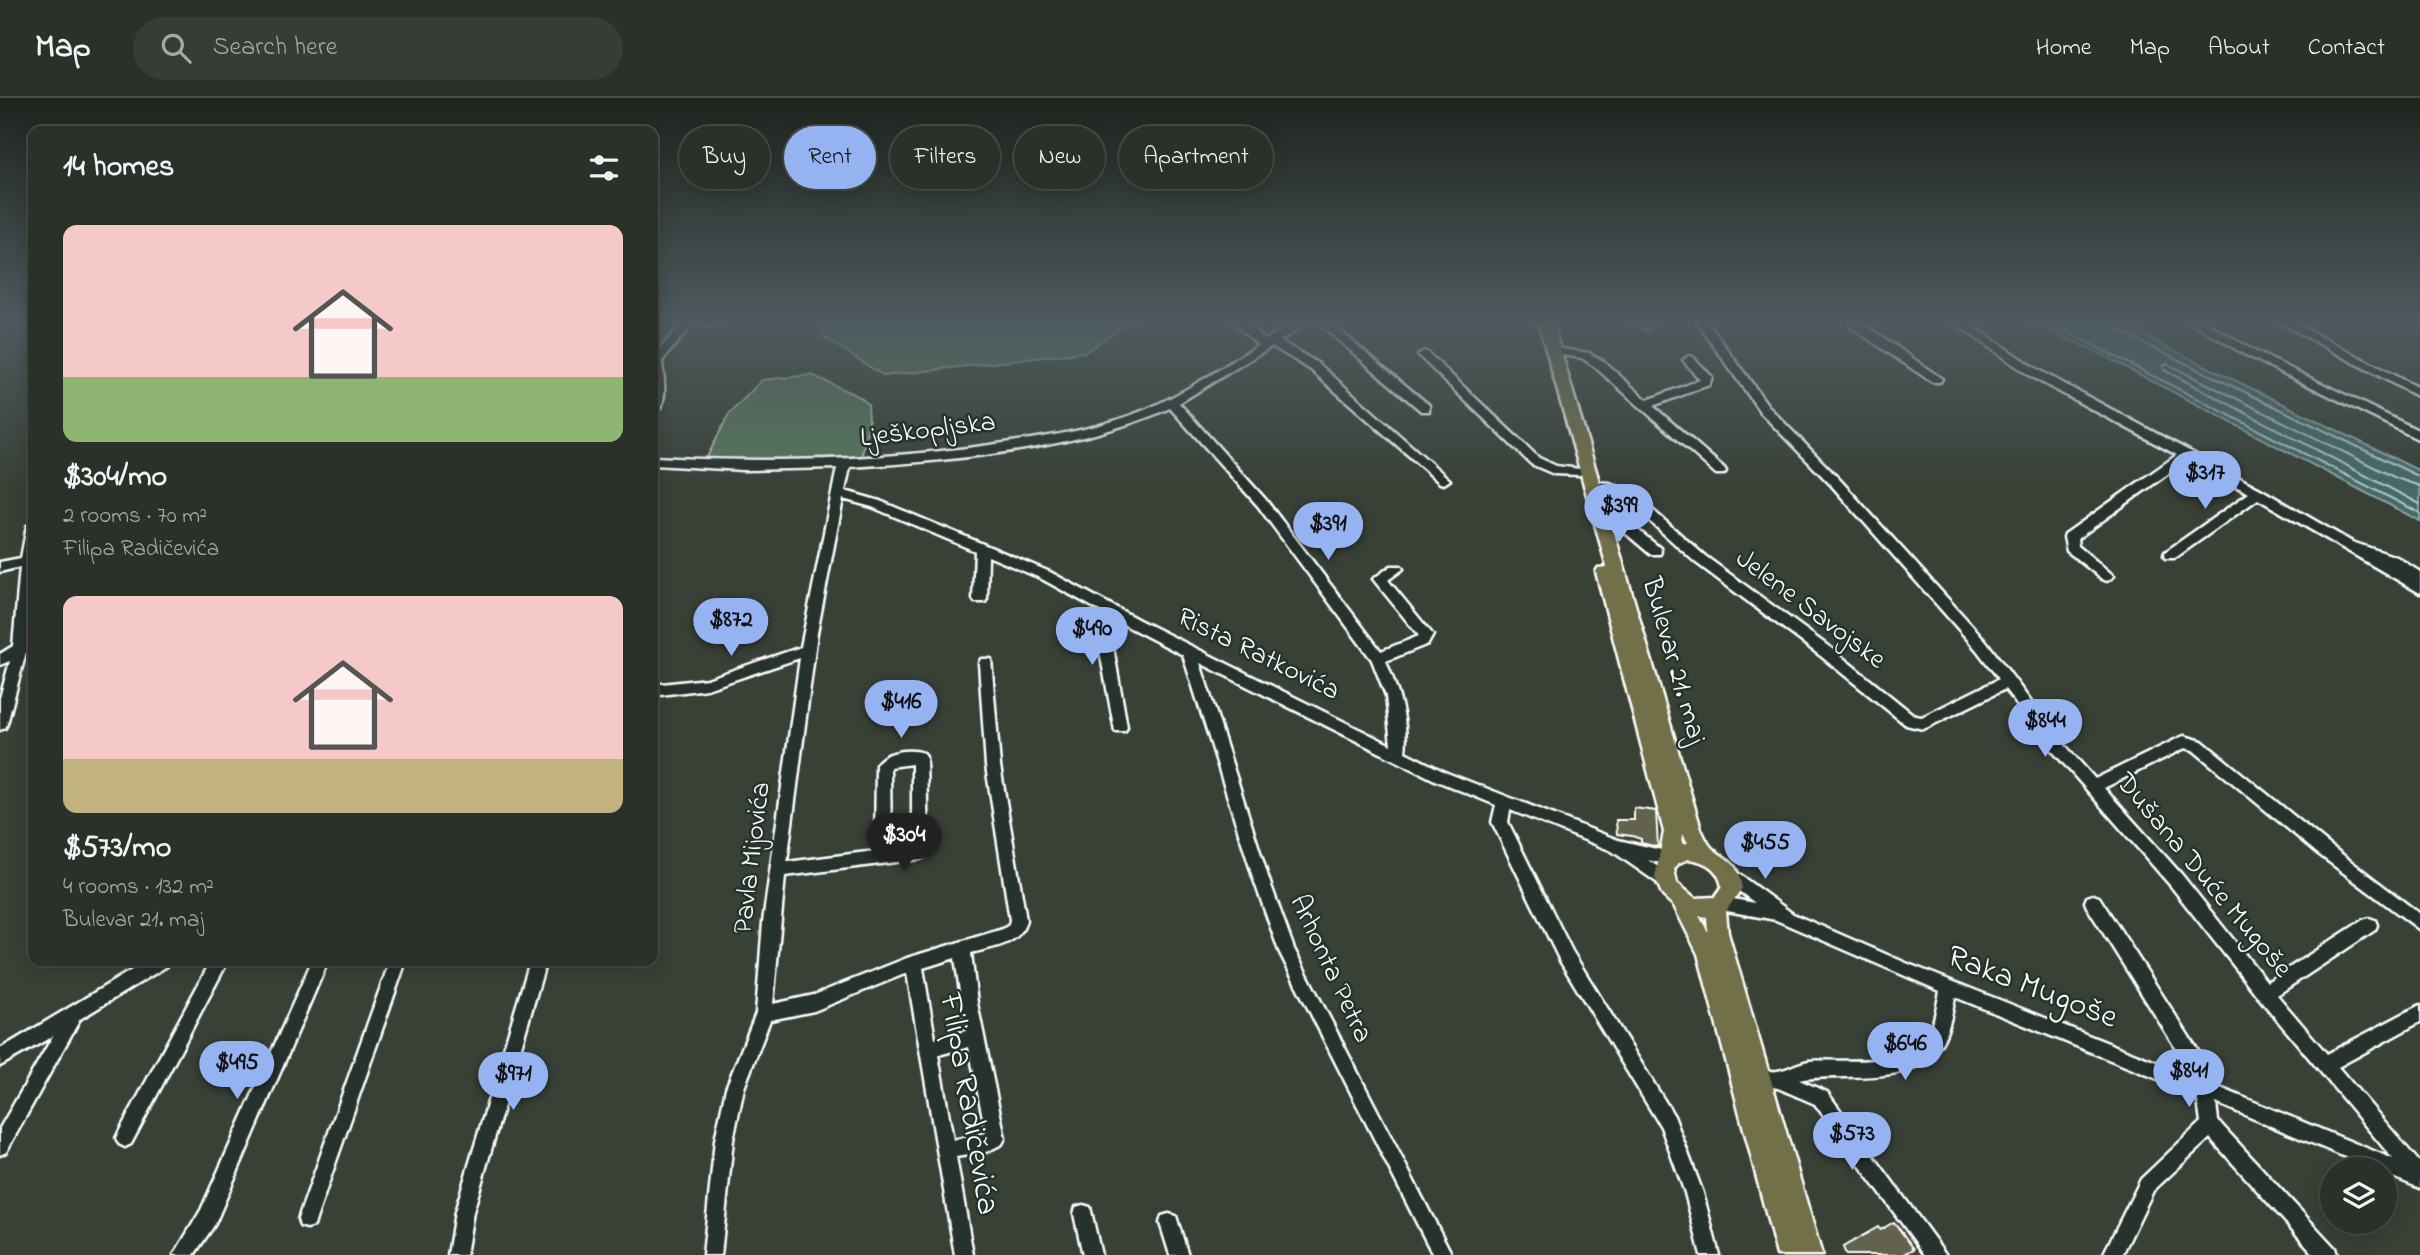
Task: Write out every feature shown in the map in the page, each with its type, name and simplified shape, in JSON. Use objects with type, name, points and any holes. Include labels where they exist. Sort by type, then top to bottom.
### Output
[{"type":"main road","name":"Bulevar 21. maj","points":[[1550,375],[1674,832],[1670,857],[1665,864],[1665,881]]},
{"type":"main road","name":"Bulevar 21. maj","points":[[1561,375],[1692,832],[1705,853],[1719,862],[1729,874]]},
{"type":"main road","points":[[1670,857],[1686,850],[1705,853]]},
{"type":"main road","points":[[1681,901],[1699,908],[1719,905],[1730,894],[1729,874]]},
{"type":"main road","points":[[1665,881],[1681,901],[1708,953],[1789,1255]]},
{"type":"main road","points":[[1719,905],[1718,933],[1769,1078],[1810,1255]]},
{"type":"street","name":"Lješkopljska","points":[[658,461],[744,466],[844,466],[971,452],[1063,437],[1128,421],[1171,402],[1215,375]]},
{"type":"street","points":[[1323,375],[1444,481]]},
{"type":"street","points":[[1386,375],[1425,408]]},
{"type":"street","points":[[1445,375],[1535,461],[1554,470],[1576,472]]},
{"type":"street","points":[[1611,375],[1720,471]]},
{"type":"street","points":[[1644,405],[1705,382],[1704,375]]},
{"type":"street","name":"Dušana Duće Mugoše","points":[[1740,375],[1765,410],[1836,483],[1981,645],[2049,737],[2176,880],[2265,993],[2420,1178]]},
{"type":"street","points":[[1930,375],[1936,379]]},
{"type":"street","points":[[2038,375],[2184,456],[2258,493],[2339,543],[2420,588]]},
{"type":"street","points":[[2295,375],[2420,436]]},
{"type":"street","points":[[2384,375],[2420,394]]},
{"type":"street","points":[[1171,402],[1262,503],[1378,658],[1393,696],[1399,740],[1397,753]]},
{"type":"street","points":[[2107,576],[2071,548],[2070,537],[2184,456]]},
{"type":"street","name":"Pavla Mijovića","points":[[712,1255],[724,1140],[733,1098],[764,1013],[778,870],[809,650],[844,466]]},
{"type":"street","name":"Jelene Savojske","points":[[1591,486],[1610,486],[1628,495],[1715,571],[1827,653],[1910,721],[1923,723],[2006,682]]},
{"type":"street","name":"Rista Ratkovića","points":[[838,493],[863,499],[1045,575],[1189,651],[1434,773],[1617,846],[1670,857]]},
{"type":"street","points":[[2170,555],[2258,493]]},
{"type":"street","points":[[1599,510],[1612,516],[1655,551]]},
{"type":"street","points":[[2339,543],[2373,551],[2420,579]]},
{"type":"street","points":[[980,599],[982,549]]},
{"type":"street","points":[[0,724],[20,650],[28,555]]},
{"type":"street","points":[[0,567],[27,561]]},
{"type":"street","points":[[1378,658],[1423,640],[1426,635],[1380,579],[1396,569]]},
{"type":"street","points":[[1109,610],[1103,629],[1120,727]]},
{"type":"street","points":[[0,660],[28,645]]},
{"type":"street","points":[[658,689],[707,684],[809,650]]},
{"type":"street","name":"Arhonta Petra","points":[[1189,651],[1248,832],[1268,903],[1287,951],[1443,1255]]},
{"type":"street","points":[[764,1013],[791,1010],[827,999],[914,964],[1008,935],[1016,929],[1018,920],[993,766],[986,663]]},
{"type":"street","points":[[2094,786],[2184,742],[2197,745],[2322,848],[2420,923]]},
{"type":"street","points":[[778,870],[883,857],[920,852],[919,757],[888,760],[883,765],[883,857]]},
{"type":"street","points":[[1504,803],[1500,822],[1566,956],[1668,1122],[1694,1194],[1710,1255]]},
{"type":"street","name":"Rista Ratkovića","points":[[1617,846],[1665,881]]},
{"type":"street","name":"Raka Mugoše","points":[[1729,874],[1779,915]]},
{"type":"street","points":[[2093,902],[2202,1072],[2207,1090],[2210,1125],[2328,1255]]},
{"type":"street","name":"Raka Mugoše","points":[[1719,905],[1779,915],[2420,1178]]},
{"type":"street","points":[[2265,993],[2369,925]]},
{"type":"street","points":[[947,1150],[986,1143],[996,1138],[962,949]]},
{"type":"street","name":"Filipa Radičevića","points":[[914,964],[964,1255]]},
{"type":"street","points":[[0,1058],[153,966]]},
{"type":"street","points":[[125,1138],[217,966]]},
{"type":"street","points":[[183,1255],[208,1217],[318,966]]},
{"type":"street","points":[[307,1219],[396,966]]},
{"type":"street","points":[[457,1255],[464,1212],[537,966]]},
{"type":"street","points":[[1769,1078],[1805,1070],[1872,1068],[1899,1064],[1917,1057],[1934,1042],[1949,987]]},
{"type":"street","points":[[2326,1065],[2420,1013]]},
{"type":"street","points":[[0,1146],[73,1016]]},
{"type":"street","points":[[928,1049],[976,1037]]},
{"type":"street","points":[[1769,1078],[1815,1094],[1824,1101],[1937,1255]]},
{"type":"street","points":[[2119,1252],[2147,1185],[2210,1125]]},
{"type":"street","points":[[1083,1214],[1092,1255]]},
{"type":"street","points":[[1169,1223],[1179,1255]]},
{"type":"green space","points":[[812,375],[860,397],[868,404],[869,422],[861,459],[706,459],[729,414],[762,380]]},
{"type":"water","points":[[2140,375],[2224,375],[2420,471],[2420,521]]},
{"type":"building","points":[[1634,808],[1656,811],[1658,847],[1641,843],[1641,839],[1632,836],[1617,834],[1616,820],[1634,820]]},
{"type":"building","points":[[1894,1222],[1914,1249],[1903,1255],[1846,1255],[1843,1247],[1878,1227],[1880,1230]]}]
